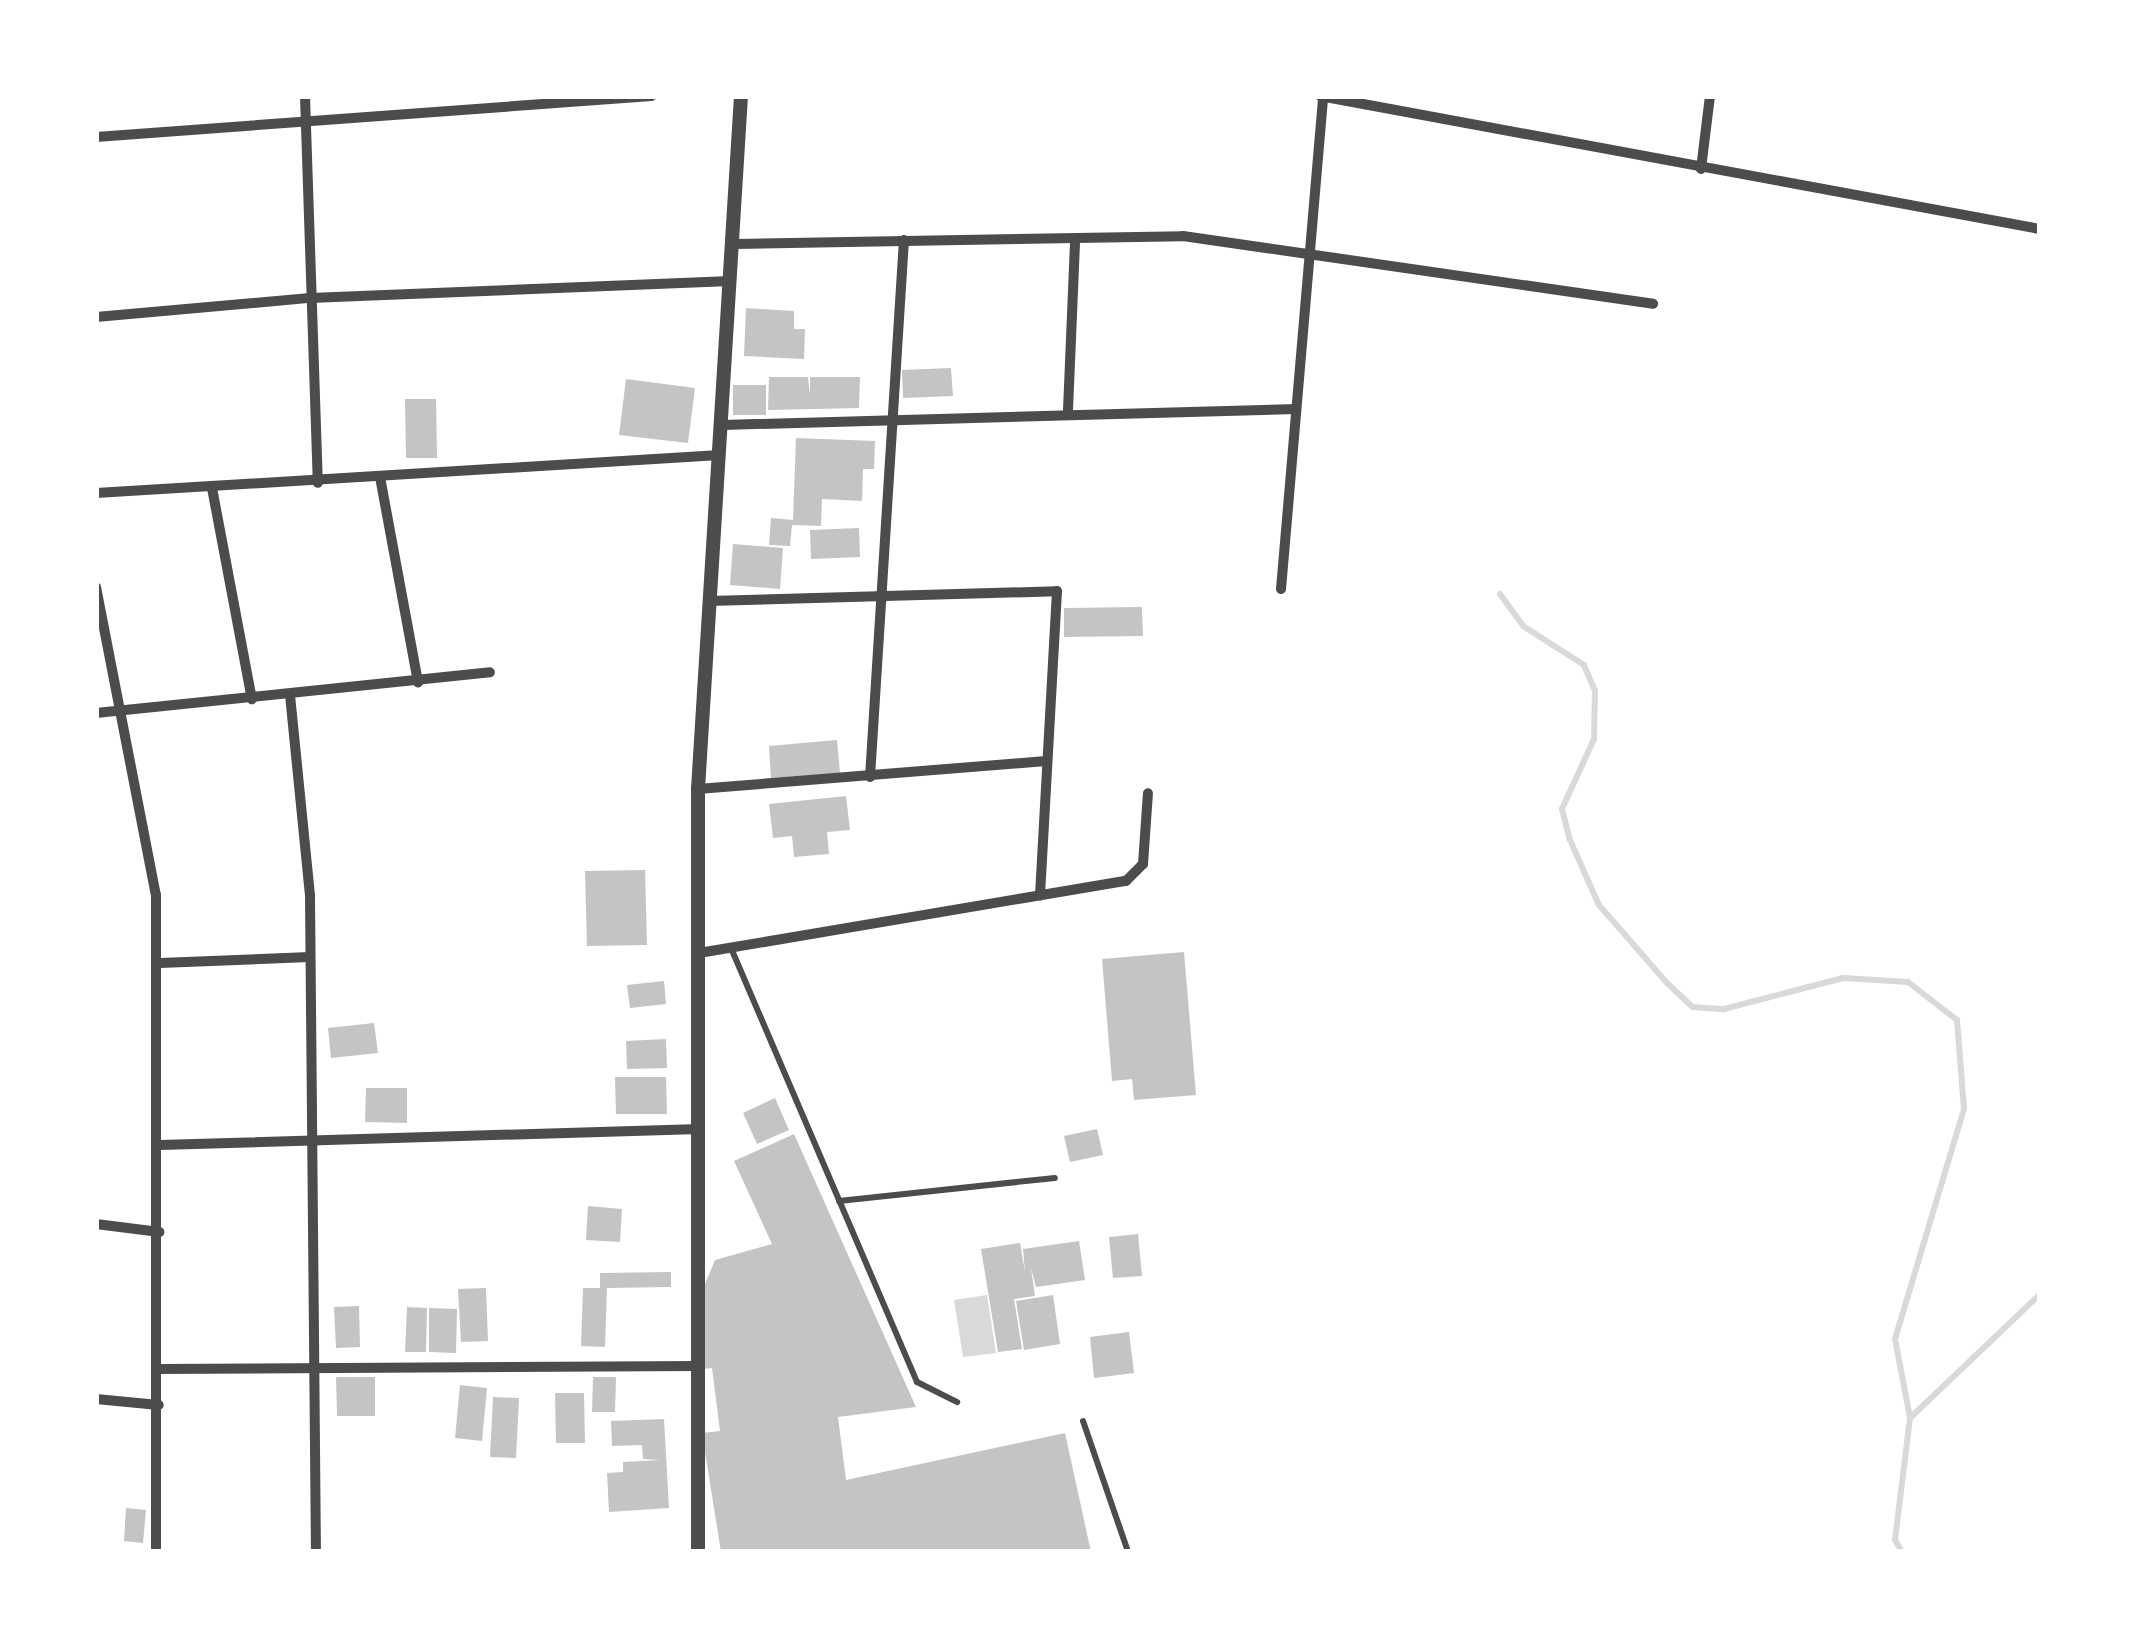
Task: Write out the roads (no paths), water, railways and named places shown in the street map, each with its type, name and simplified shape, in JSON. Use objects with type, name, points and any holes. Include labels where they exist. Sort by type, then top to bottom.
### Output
[{"type":"street","points":[[304,96],[318,483]]},
{"type":"street","points":[[96,137],[304,116],[651,96]]},
{"type":"street","points":[[698,1552],[698,788],[741,96]]},
{"type":"street","points":[[1281,589],[1322,96],[2040,229]]},
{"type":"street","points":[[1701,169],[1710,96]]},
{"type":"street","points":[[735,244],[1075,243],[1184,236],[1653,304]]},
{"type":"street","points":[[870,777],[886,593],[890,417],[904,240]]},
{"type":"street","points":[[1068,410],[1075,243]]},
{"type":"street","points":[[96,317],[310,298],[731,281]]},
{"type":"street","points":[[723,425],[1068,410],[1296,409]]},
{"type":"street","points":[[96,493],[720,455]]},
{"type":"street","points":[[380,477],[418,682]]},
{"type":"street","points":[[212,488],[252,699]]},
{"type":"street","points":[[96,586],[123,711],[160,963],[156,1552]]},
{"type":"street","points":[[707,601],[1058,592],[1042,761],[1040,896]]},
{"type":"street","points":[[96,713],[490,672]]},
{"type":"street","points":[[290,695],[310,957],[316,1552]]},
{"type":"street","points":[[698,788],[1042,761]]},
{"type":"street","points":[[699,953],[1132,878],[1143,864],[1148,793]]},
{"type":"street","points":[[160,963],[310,957]]},
{"type":"street","points":[[160,1145],[700,1129]]},
{"type":"street","points":[[96,1224],[159,1232]]},
{"type":"street","points":[[159,1369],[700,1366]]},
{"type":"street","points":[[96,1399],[159,1405]]},
{"type":"lane","points":[[730,948],[917,1382],[957,1402]]},
{"type":"lane","points":[[839,1202],[1055,1178]]},
{"type":"lane","points":[[1083,1421],[1128,1552]]},
{"type":"waterway","points":[[1500,594],[1523,626],[1584,665],[1595,691],[1594,739],[1562,809],[1570,840],[1599,905],[1668,984],[1693,1007],[1724,1009],[1843,978],[1908,982],[1957,1020],[1964,1109],[1895,1339],[1910,1418]]},
{"type":"waterway","points":[[1902,1552],[1895,1540],[1910,1418],[2040,1294]]}]
